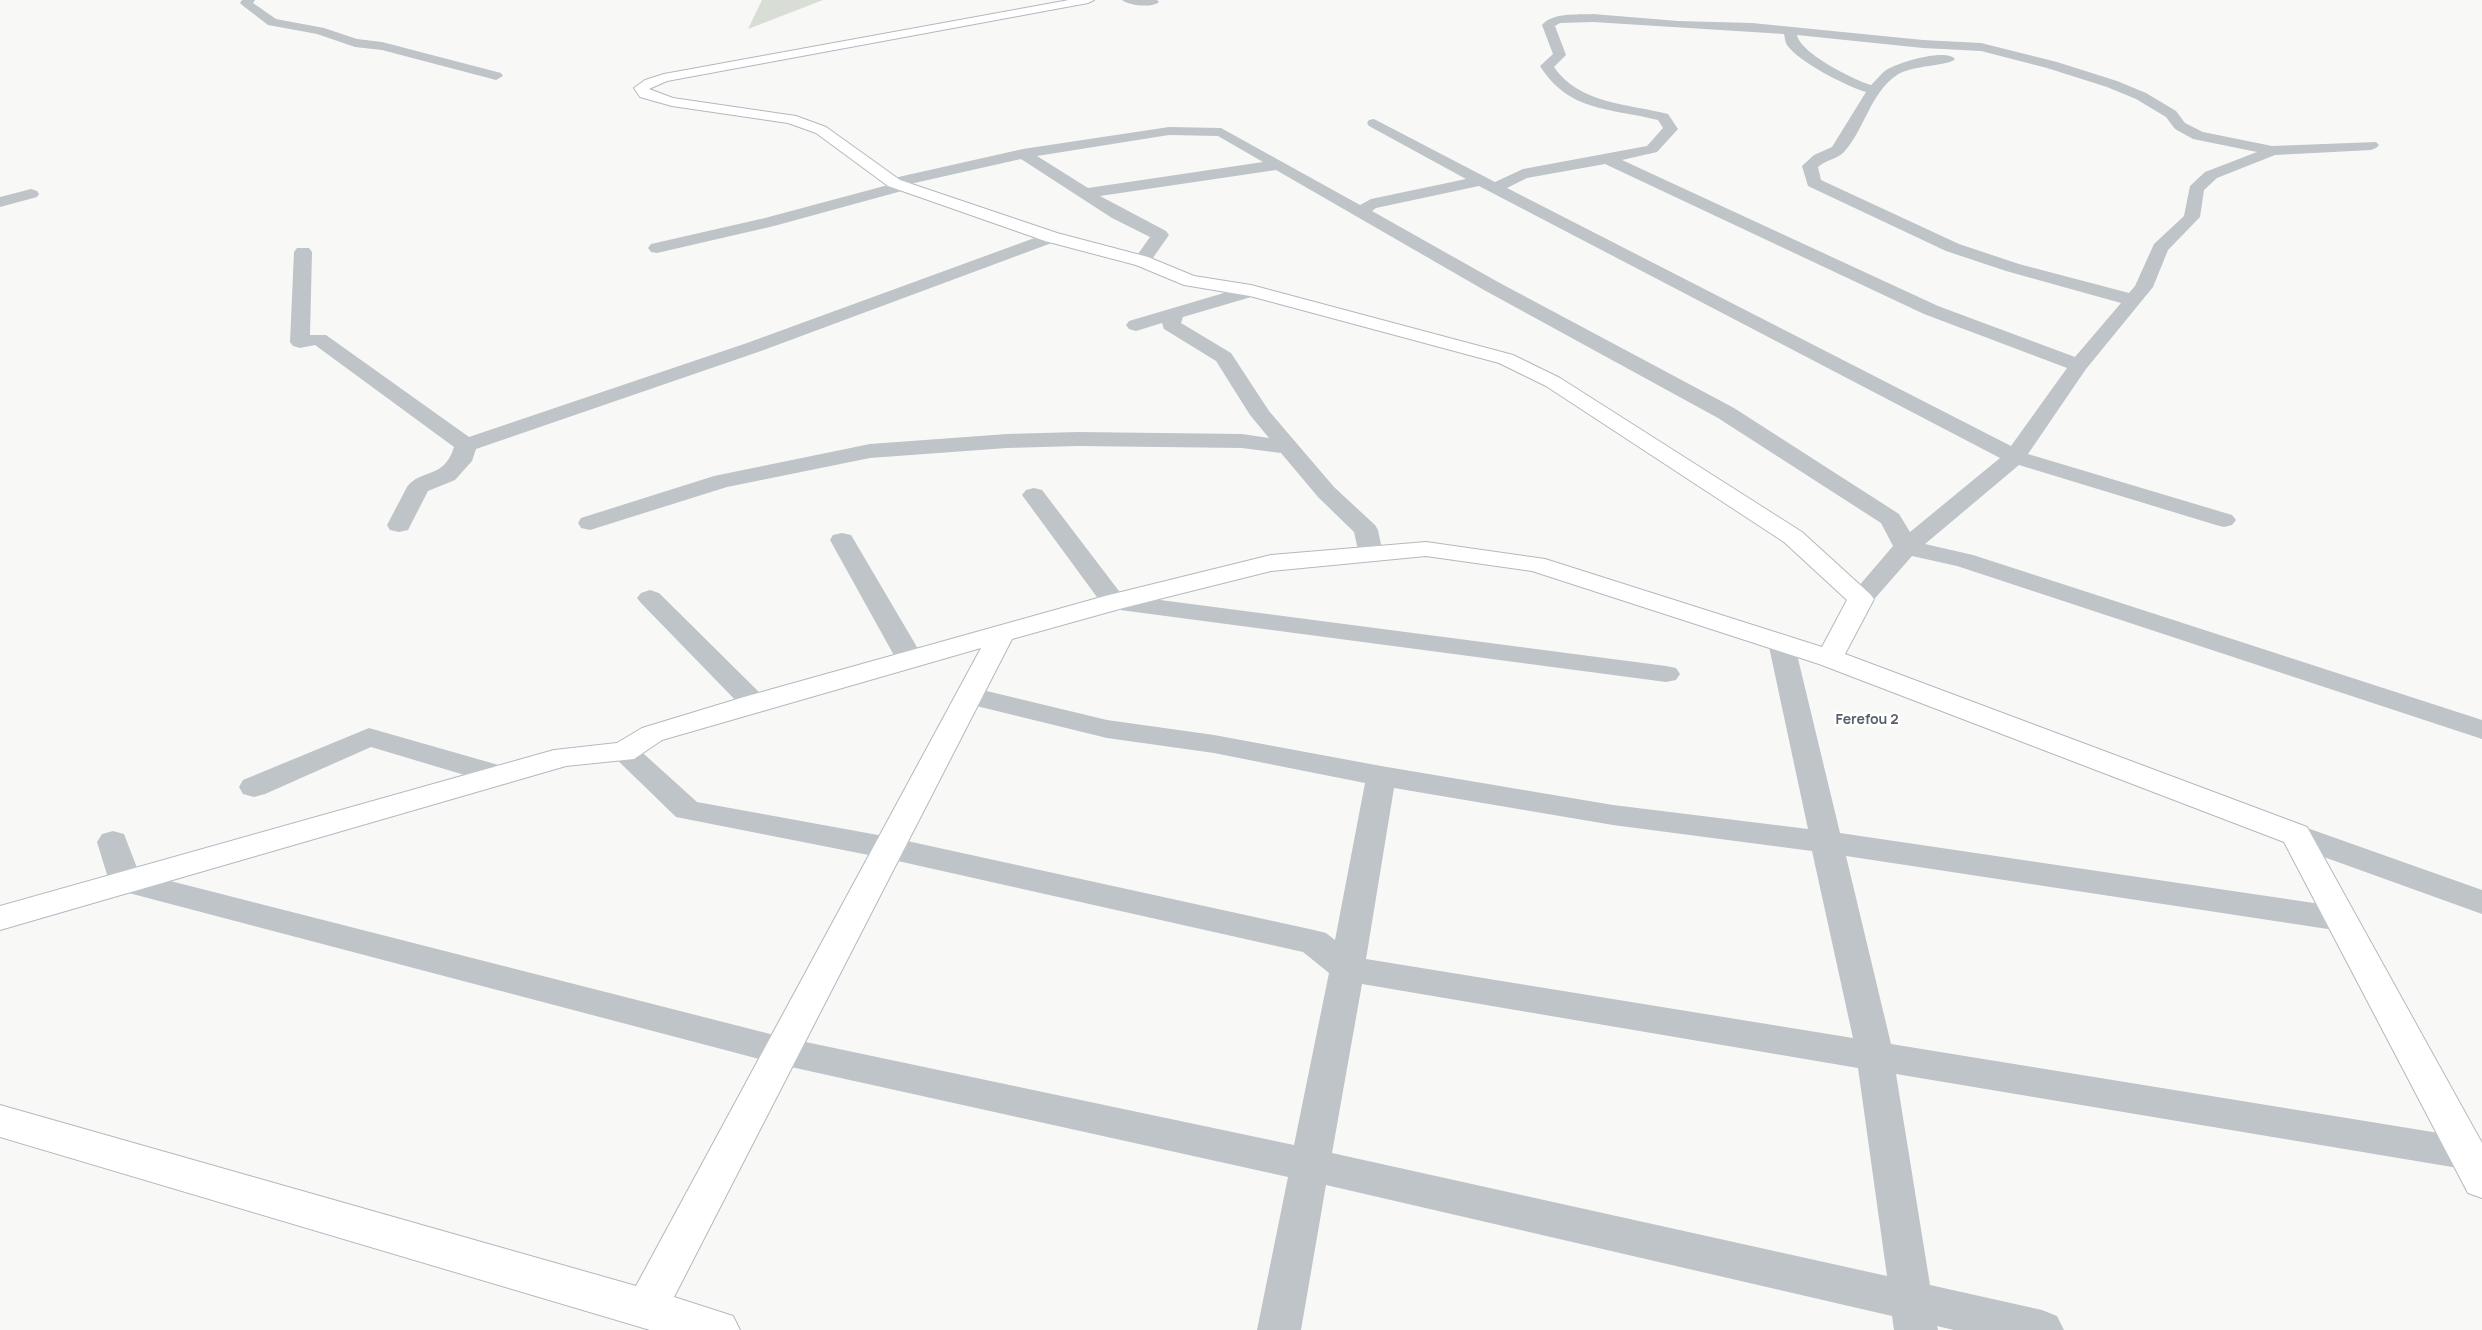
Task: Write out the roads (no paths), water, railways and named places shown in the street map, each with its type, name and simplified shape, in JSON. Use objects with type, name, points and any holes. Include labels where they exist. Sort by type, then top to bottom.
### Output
[{"type":"street","points":[[1088,0],[664,78],[650,82],[641,88],[645,94],[672,102],[791,119],[821,130],[898,185],[1051,237],[1142,262],[1190,281],[1251,291],[1506,359],[1553,382],[1793,537],[1861,599]]},
{"type":"street","points":[[1128,0],[1153,2]]},
{"type":"street","points":[[242,1],[272,22],[320,31],[355,43],[382,46],[496,76]]},
{"type":"street","points":[[1360,213],[1371,204],[1488,184],[1523,174],[1652,149],[1671,129],[1663,118],[1593,101],[1568,91],[1553,78],[1547,66],[1560,55],[1548,25],[1557,20],[1593,18],[1790,31],[1923,44],[1981,47],[2052,65],[2112,84],[2141,96],[2171,114],[2180,126],[2198,136],[2272,151],[2371,145]]},
{"type":"street","points":[[1790,31],[1792,43],[1802,53],[1854,84],[1874,90]]},
{"type":"street","points":[[1949,59],[1918,62],[1892,72],[1874,90],[1838,150],[1819,158],[1810,166],[1814,183],[1902,226],[1972,255],[2059,281],[2134,300]]},
{"type":"street","points":[[1374,123],[2015,457],[2224,520]]},
{"type":"street","points":[[657,248],[768,222],[898,185],[1023,154],[1169,131],[1221,132],[1360,213],[1726,413],[1891,519],[1906,547],[1964,560],[2482,730]]},
{"type":"street","points":[[1829,658],[1861,599],[1906,547],[2015,457],[2079,365],[2144,287],[2160,248],[2192,217],[2196,188],[2211,175],[2251,162],[2272,151]]},
{"type":"street","points":[[1023,154],[1118,214],[1160,236],[1142,262]]},
{"type":"street","points":[[1607,159],[1931,310],[2079,365]]},
{"type":"street","points":[[1085,193],[1277,165]]},
{"type":"street","points":[[0,202],[31,194]]},
{"type":"street","points":[[1871,210],[1890,202]]},
{"type":"street","points":[[466,445],[754,347],[1051,237]]},
{"type":"street","points":[[303,252],[300,342],[319,339],[466,445]]},
{"type":"street","points":[[1136,326],[1251,291]]},
{"type":"street","points":[[1174,314],[1171,325],[1224,357],[1261,416],[1287,448],[1326,492],[1366,530],[1371,554]]},
{"type":"street","points":[[590,523],[722,481],[870,451],[1007,442],[1078,440],[1242,441],[1287,448]]},
{"type":"street","points":[[399,525],[419,487],[447,474],[461,461],[466,445]]},
{"type":"street","points":[[1034,495],[1114,602],[1666,674]]},
{"type":"street","points":[[842,540],[910,659]]},
{"type":"street","points":[[0,918],[565,757],[624,752],[652,734],[754,703],[1114,602],[1271,563],[1426,549],[1536,564],[1829,658],[2296,835],[2482,902]]},
{"type":"street","points":[[650,598],[754,703]]},
{"type":"street","points":[[646,1309],[1002,633]]},
{"type":"street","points":[[1781,642],[1875,1056],[1913,1315]]},
{"type":"street","points":[[970,696],[1107,729],[1214,744],[1381,776],[1613,815],[1826,842],[2341,919]]},
{"type":"street","points":[[254,787],[369,736],[498,775]]},
{"type":"street","points":[[624,752],[687,810],[889,848],[1314,942],[1347,969],[1875,1056],[2477,1163]]},
{"type":"street","points":[[1279,1330],[1347,969],[1381,776]]},
{"type":"street","points":[[2296,835],[2477,1163]]},
{"type":"street","points":[[113,842],[125,881]]},
{"type":"street","points":[[125,881],[782,1051],[1310,1165],[1913,1315],[2042,1330]]},
{"type":"street","points":[[0,1120],[646,1309],[696,1327]]},
{"type":"district","name":"Ferefou 2","points":[[1867,720]]}]
